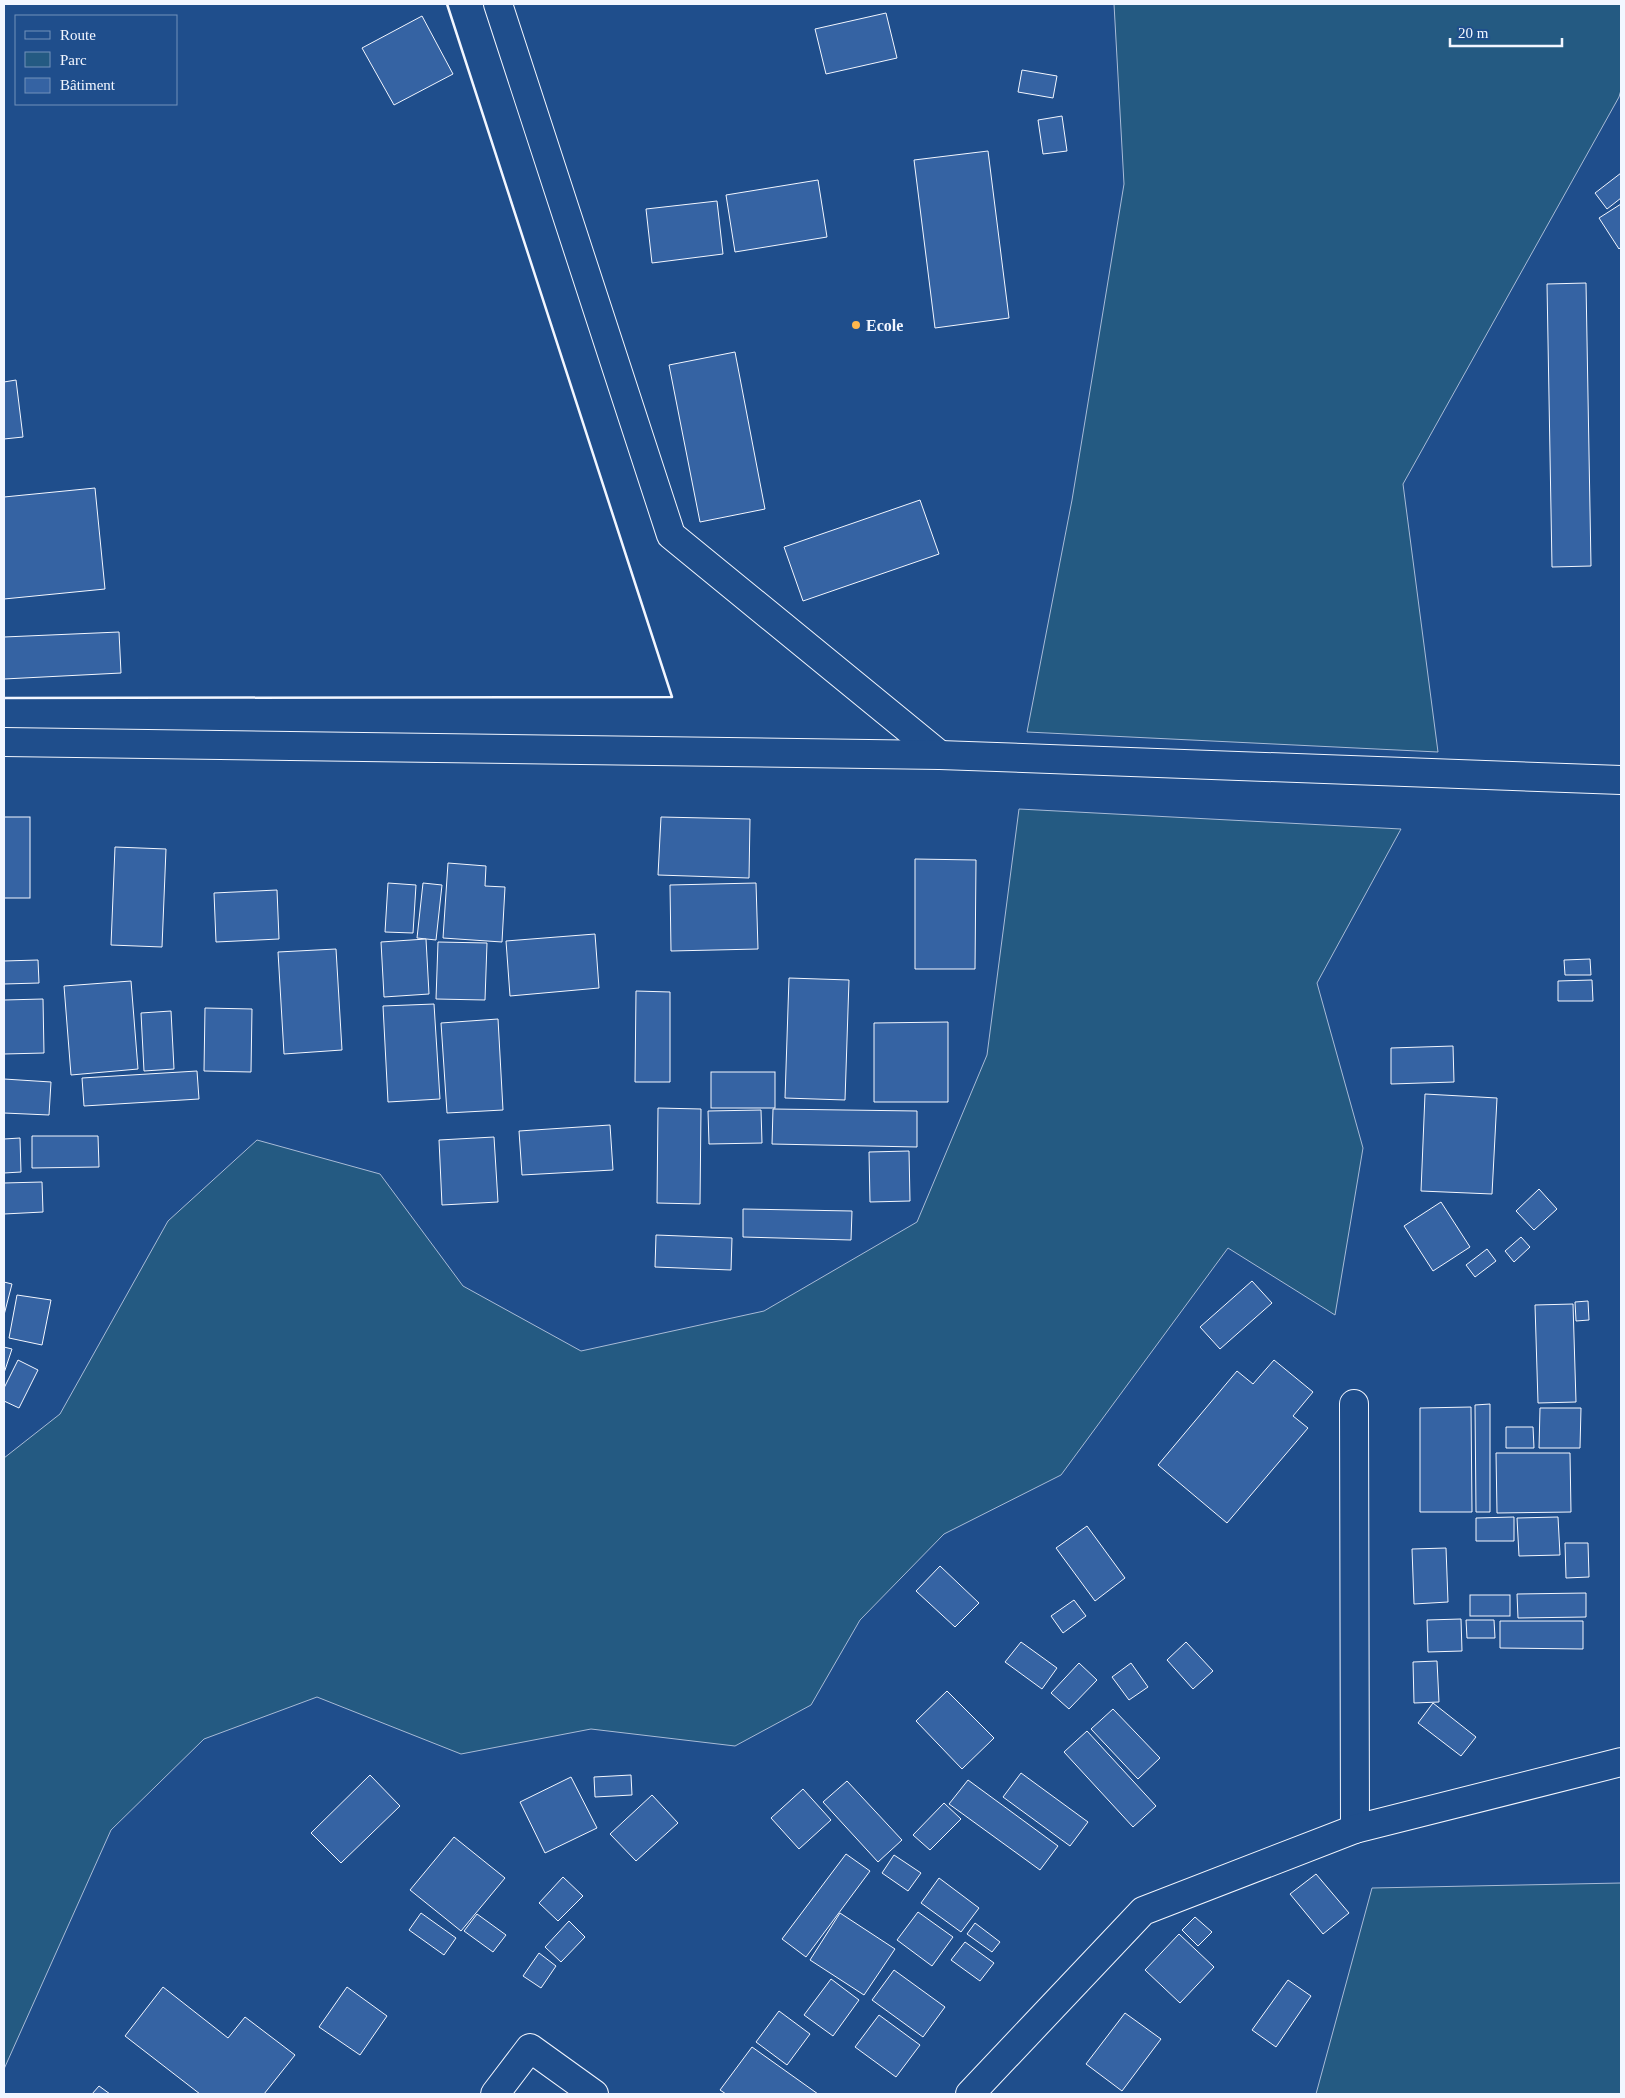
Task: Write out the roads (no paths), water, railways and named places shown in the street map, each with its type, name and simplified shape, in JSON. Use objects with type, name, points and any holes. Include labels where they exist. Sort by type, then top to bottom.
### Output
[{"type":"street","points":[[498,4],[671,535],[940,755]]},
{"type":"street","points":[[4,742],[940,755],[1621,780]]},
{"type":"street","points":[[1354,1404],[1355,1829]]},
{"type":"street","points":[[970,2094],[1143,1911],[1355,1829],[1621,1762]]},
{"type":"street","points":[[495,2094],[530,2048],[594,2094]]},
{"type":"place","name":"Ecole","points":[[856,325]]}]
